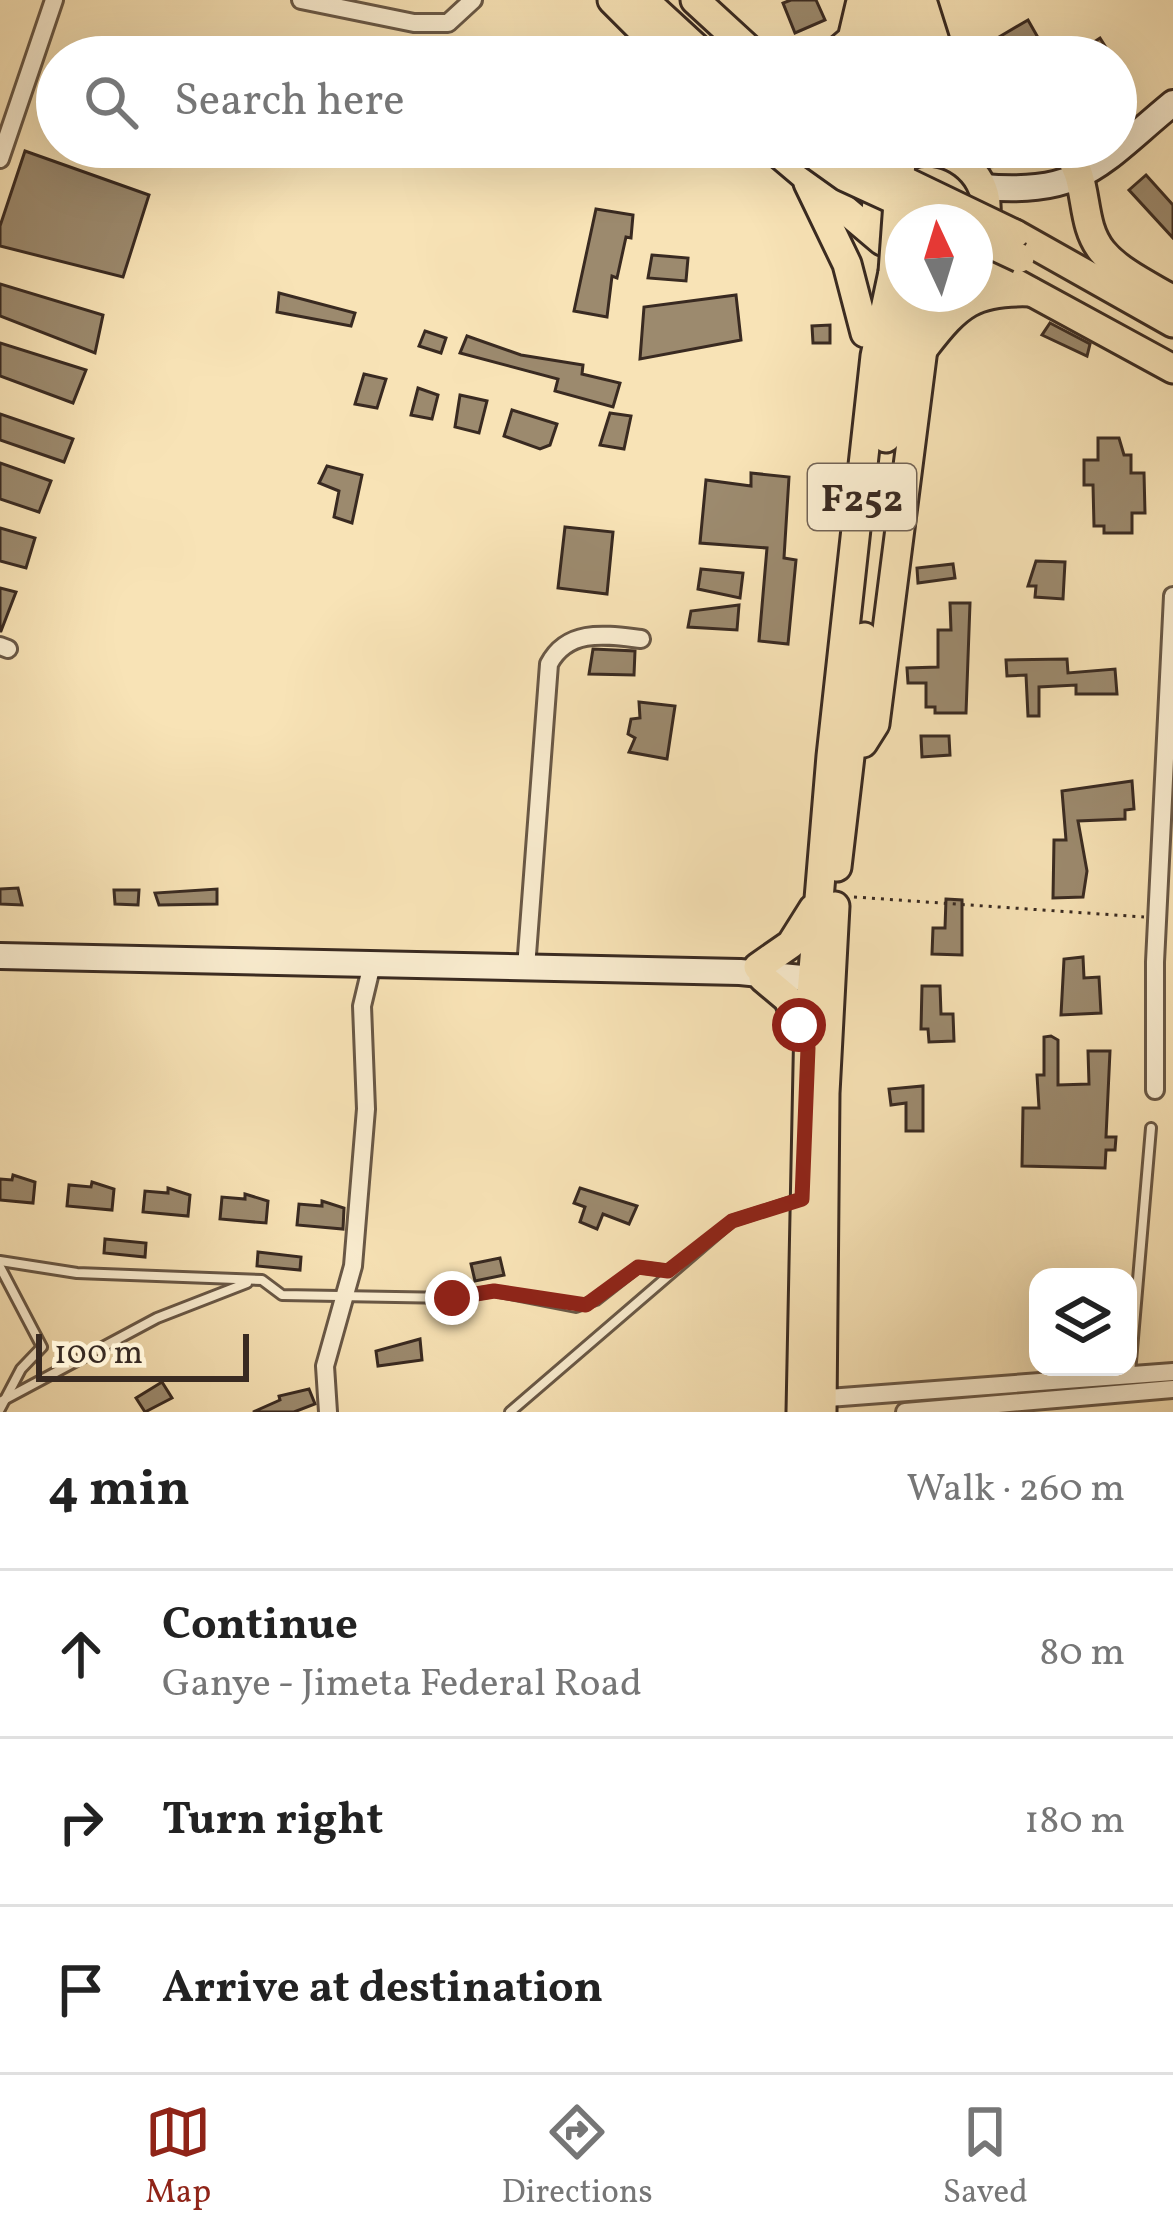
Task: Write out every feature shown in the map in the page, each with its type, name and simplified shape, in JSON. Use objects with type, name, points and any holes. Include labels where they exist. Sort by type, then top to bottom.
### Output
[{"type":"main road","points":[[612,0],[648,36]]},
{"type":"main road","points":[[644,0],[683,36]]},
{"type":"main road","points":[[666,0],[704,36]]},
{"type":"main road","points":[[695,0],[734,36]]},
{"type":"main road","points":[[899,0],[908,36]]},
{"type":"main road","points":[[922,0],[933,36]]},
{"type":"main road","points":[[854,36],[866,2]]},
{"type":"main road","points":[[866,2],[872,36]]},
{"type":"main road","points":[[866,2],[882,36]]},
{"type":"main road","points":[[1137,114],[1173,85]]},
{"type":"main road","points":[[1137,133],[1173,103]]},
{"type":"main road","points":[[794,168],[885,253]]},
{"type":"main road","points":[[832,168],[904,204]]},
{"type":"main road","points":[[873,168],[1173,323]]},
{"type":"main road","name":"F252","points":[[885,232],[874,194],[899,168]]},
{"type":"main road","points":[[904,204],[912,168]]},
{"type":"main road","points":[[914,204],[915,168]]},
{"type":"main road","points":[[947,168],[982,187],[1028,190],[1082,179],[1095,168]]},
{"type":"main road","points":[[1077,168],[1090,226],[1104,254],[1173,300]]},
{"type":"main road","points":[[806,179],[847,264],[865,333]]},
{"type":"main road","points":[[982,187],[984,204]]},
{"type":"main road","points":[[993,243],[1018,246],[1173,344]]},
{"type":"main road","points":[[993,270],[1173,368]]},
{"type":"main road","points":[[885,281],[865,333],[826,710],[842,756],[875,724],[928,312]]},
{"type":"main road","points":[[925,346],[956,307],[998,291],[1035,292]]},
{"type":"main road","name":"F252","points":[[811,1406],[802,1199],[813,973],[846,725],[875,356],[885,303]]},
{"type":"main road","points":[[754,972],[791,944],[826,897]]},
{"type":"main road","name":"F252","points":[[811,1406],[825,1094],[826,897]]},
{"type":"main road","points":[[0,956],[813,973]]},
{"type":"main road","points":[[754,972],[788,999],[808,1048]]},
{"type":"street","points":[[301,0],[414,23],[448,23],[473,0]]},
{"type":"street","points":[[40,36],[52,1]]},
{"type":"street","points":[[0,158],[36,49]]},
{"type":"street","points":[[1155,1090],[1173,596]]},
{"type":"street","points":[[526,968],[549,664],[556,652],[576,638],[641,639]]},
{"type":"street","points":[[328,1412],[325,1366],[346,1298],[366,1109],[362,1006],[372,964]]},
{"type":"street","points":[[1137,1375],[1173,1372]]},
{"type":"street","points":[[811,1406],[1120,1376]]},
{"type":"street","points":[[905,1412],[1173,1389]]},
{"type":"lane","points":[[1137,1293],[1151,1128]]},
{"type":"lane","points":[[510,1412],[668,1271],[732,1221],[802,1199]]},
{"type":"lane","points":[[0,1264],[77,1273],[262,1280],[282,1295],[452,1298],[494,1291],[576,1306],[596,1300],[638,1267],[668,1271]]},
{"type":"lane","points":[[0,1264],[42,1347],[21,1369],[1,1404]]},
{"type":"lane","points":[[1,1404],[158,1318],[249,1282]]},
{"type":"path","points":[[826,897],[1158,917]]},
{"type":"building","points":[[816,0],[825,20],[795,33],[783,3]]},
{"type":"building","points":[[1028,20],[1037,36],[1001,36]]},
{"type":"building","points":[[25,151],[36,155],[36,168],[73,168],[149,195],[123,277],[0,246],[0,226]]},
{"type":"building","points":[[1146,175],[1173,205],[1173,238],[1129,190]]},
{"type":"building","points":[[596,209],[633,215],[631,238],[626,237],[617,278],[612,276],[607,317],[574,311]]},
{"type":"building","points":[[652,255],[688,258],[686,281],[648,278]]},
{"type":"building","points":[[0,284],[103,315],[95,353],[0,316]]},
{"type":"building","points":[[279,293],[355,313],[351,326],[277,312]]},
{"type":"building","points":[[736,295],[741,340],[640,359],[644,307]]},
{"type":"building","points":[[1050,323],[1090,344],[1087,356],[1042,335]]},
{"type":"building","points":[[830,325],[830,343],[813,343],[812,326]]},
{"type":"building","points":[[425,331],[446,338],[441,353],[419,346]]},
{"type":"building","points":[[467,336],[521,355],[583,365],[582,374],[620,383],[613,407],[555,391],[558,379],[460,353]]},
{"type":"building","points":[[0,343],[86,370],[73,403],[0,376]]},
{"type":"building","points":[[364,374],[386,379],[377,408],[355,404]]},
{"type":"building","points":[[418,388],[438,395],[432,419],[411,415]]},
{"type":"building","points":[[460,395],[487,401],[479,433],[455,427]]},
{"type":"building","points":[[512,410],[557,424],[550,445],[540,449],[504,436]]},
{"type":"building","points":[[610,413],[631,416],[624,449],[600,445]]},
{"type":"building","points":[[0,414],[73,439],[64,462],[0,440]]},
{"type":"building","points":[[1098,438],[1119,438],[1124,455],[1131,455],[1131,473],[1144,473],[1145,513],[1132,513],[1132,533],[1104,533],[1104,526],[1094,526],[1093,485],[1084,485],[1084,460],[1098,460]]},
{"type":"building","points":[[0,463],[51,481],[39,512],[0,499]]},
{"type":"building","points":[[327,466],[362,475],[352,523],[334,517],[339,491],[319,483]]},
{"type":"building","points":[[751,473],[789,477],[784,558],[796,560],[788,644],[759,641],[767,548],[700,543],[706,480],[751,486]]},
{"type":"building","points":[[565,527],[613,532],[607,594],[558,588]]},
{"type":"building","points":[[0,528],[35,538],[26,568],[0,561]]},
{"type":"building","points":[[1036,561],[1065,562],[1063,599],[1035,597],[1036,586],[1028,586]]},
{"type":"building","points":[[953,564],[955,578],[918,583],[917,568]]},
{"type":"building","points":[[701,569],[743,573],[740,598],[698,589]]},
{"type":"building","points":[[0,588],[16,592],[1,631],[0,631]]},
{"type":"building","points":[[950,603],[970,603],[966,713],[935,713],[935,707],[926,707],[926,683],[908,683],[907,668],[938,667],[938,630],[951,630]]},
{"type":"building","points":[[739,605],[737,630],[688,627],[691,611]]},
{"type":"building","points":[[593,649],[635,651],[634,675],[589,674]]},
{"type":"building","points":[[1067,659],[1068,673],[1115,669],[1117,694],[1076,694],[1076,685],[1039,687],[1039,716],[1028,716],[1026,675],[1007,676],[1006,660]]},
{"type":"building","points":[[639,702],[675,706],[667,759],[629,752],[635,738],[628,734],[631,719],[640,718]]},
{"type":"building","points":[[921,736],[949,736],[950,755],[922,757]]},
{"type":"building","points":[[1132,781],[1134,809],[1125,810],[1125,819],[1078,821],[1087,871],[1083,897],[1053,898],[1054,840],[1066,840],[1062,791]]},
{"type":"building","points":[[18,888],[22,905],[0,904],[0,889]]},
{"type":"building","points":[[217,889],[217,904],[159,905],[155,893]]},
{"type":"building","points":[[114,890],[139,890],[138,905],[115,904]]},
{"type":"building","points":[[946,899],[962,900],[962,955],[932,954],[933,928],[945,928]]},
{"type":"building","points":[[1083,957],[1084,978],[1099,977],[1101,1013],[1061,1015],[1064,959]]},
{"type":"building","points":[[922,986],[940,986],[941,1014],[953,1014],[954,1041],[929,1042],[928,1029],[921,1029]]},
{"type":"building","points":[[1044,1037],[1058,1040],[1058,1085],[1089,1084],[1088,1051],[1110,1051],[1106,1137],[1116,1137],[1115,1150],[1106,1150],[1105,1168],[1022,1166],[1023,1108],[1039,1108],[1037,1075],[1044,1075]]},
{"type":"building","points":[[923,1086],[923,1131],[906,1131],[906,1103],[891,1105],[889,1089]]},
{"type":"building","points":[[13,1175],[35,1182],[33,1203],[0,1200],[0,1179],[12,1180]]},
{"type":"building","points":[[92,1182],[114,1189],[112,1210],[67,1206],[69,1185],[91,1187]]},
{"type":"building","points":[[168,1188],[190,1195],[188,1216],[143,1212],[145,1191],[168,1193]]},
{"type":"building","points":[[580,1188],[637,1206],[629,1224],[603,1214],[597,1229],[580,1222],[585,1207],[574,1203]]},
{"type":"building","points":[[245,1194],[268,1201],[266,1223],[220,1219],[222,1197],[245,1199]]},
{"type":"building","points":[[322,1201],[344,1208],[343,1229],[297,1225],[299,1204],[322,1206]]},
{"type":"building","points":[[105,1239],[146,1243],[145,1257],[104,1253]]},
{"type":"building","points":[[258,1252],[301,1257],[300,1270],[257,1266]]},
{"type":"building","points":[[500,1258],[504,1275],[475,1281],[471,1264]]},
{"type":"building","points":[[420,1339],[422,1360],[378,1366],[376,1351]]},
{"type":"building","points":[[162,1382],[172,1398],[145,1412],[136,1398]]},
{"type":"building","points":[[309,1389],[315,1404],[294,1412],[253,1412],[280,1400],[279,1396]]},
{"type":"route","points":[[452,1298],[494,1291],[508,1297],[586,1305],[638,1267],[668,1271],[732,1221],[802,1199],[808,1048],[799,1025]]}]
